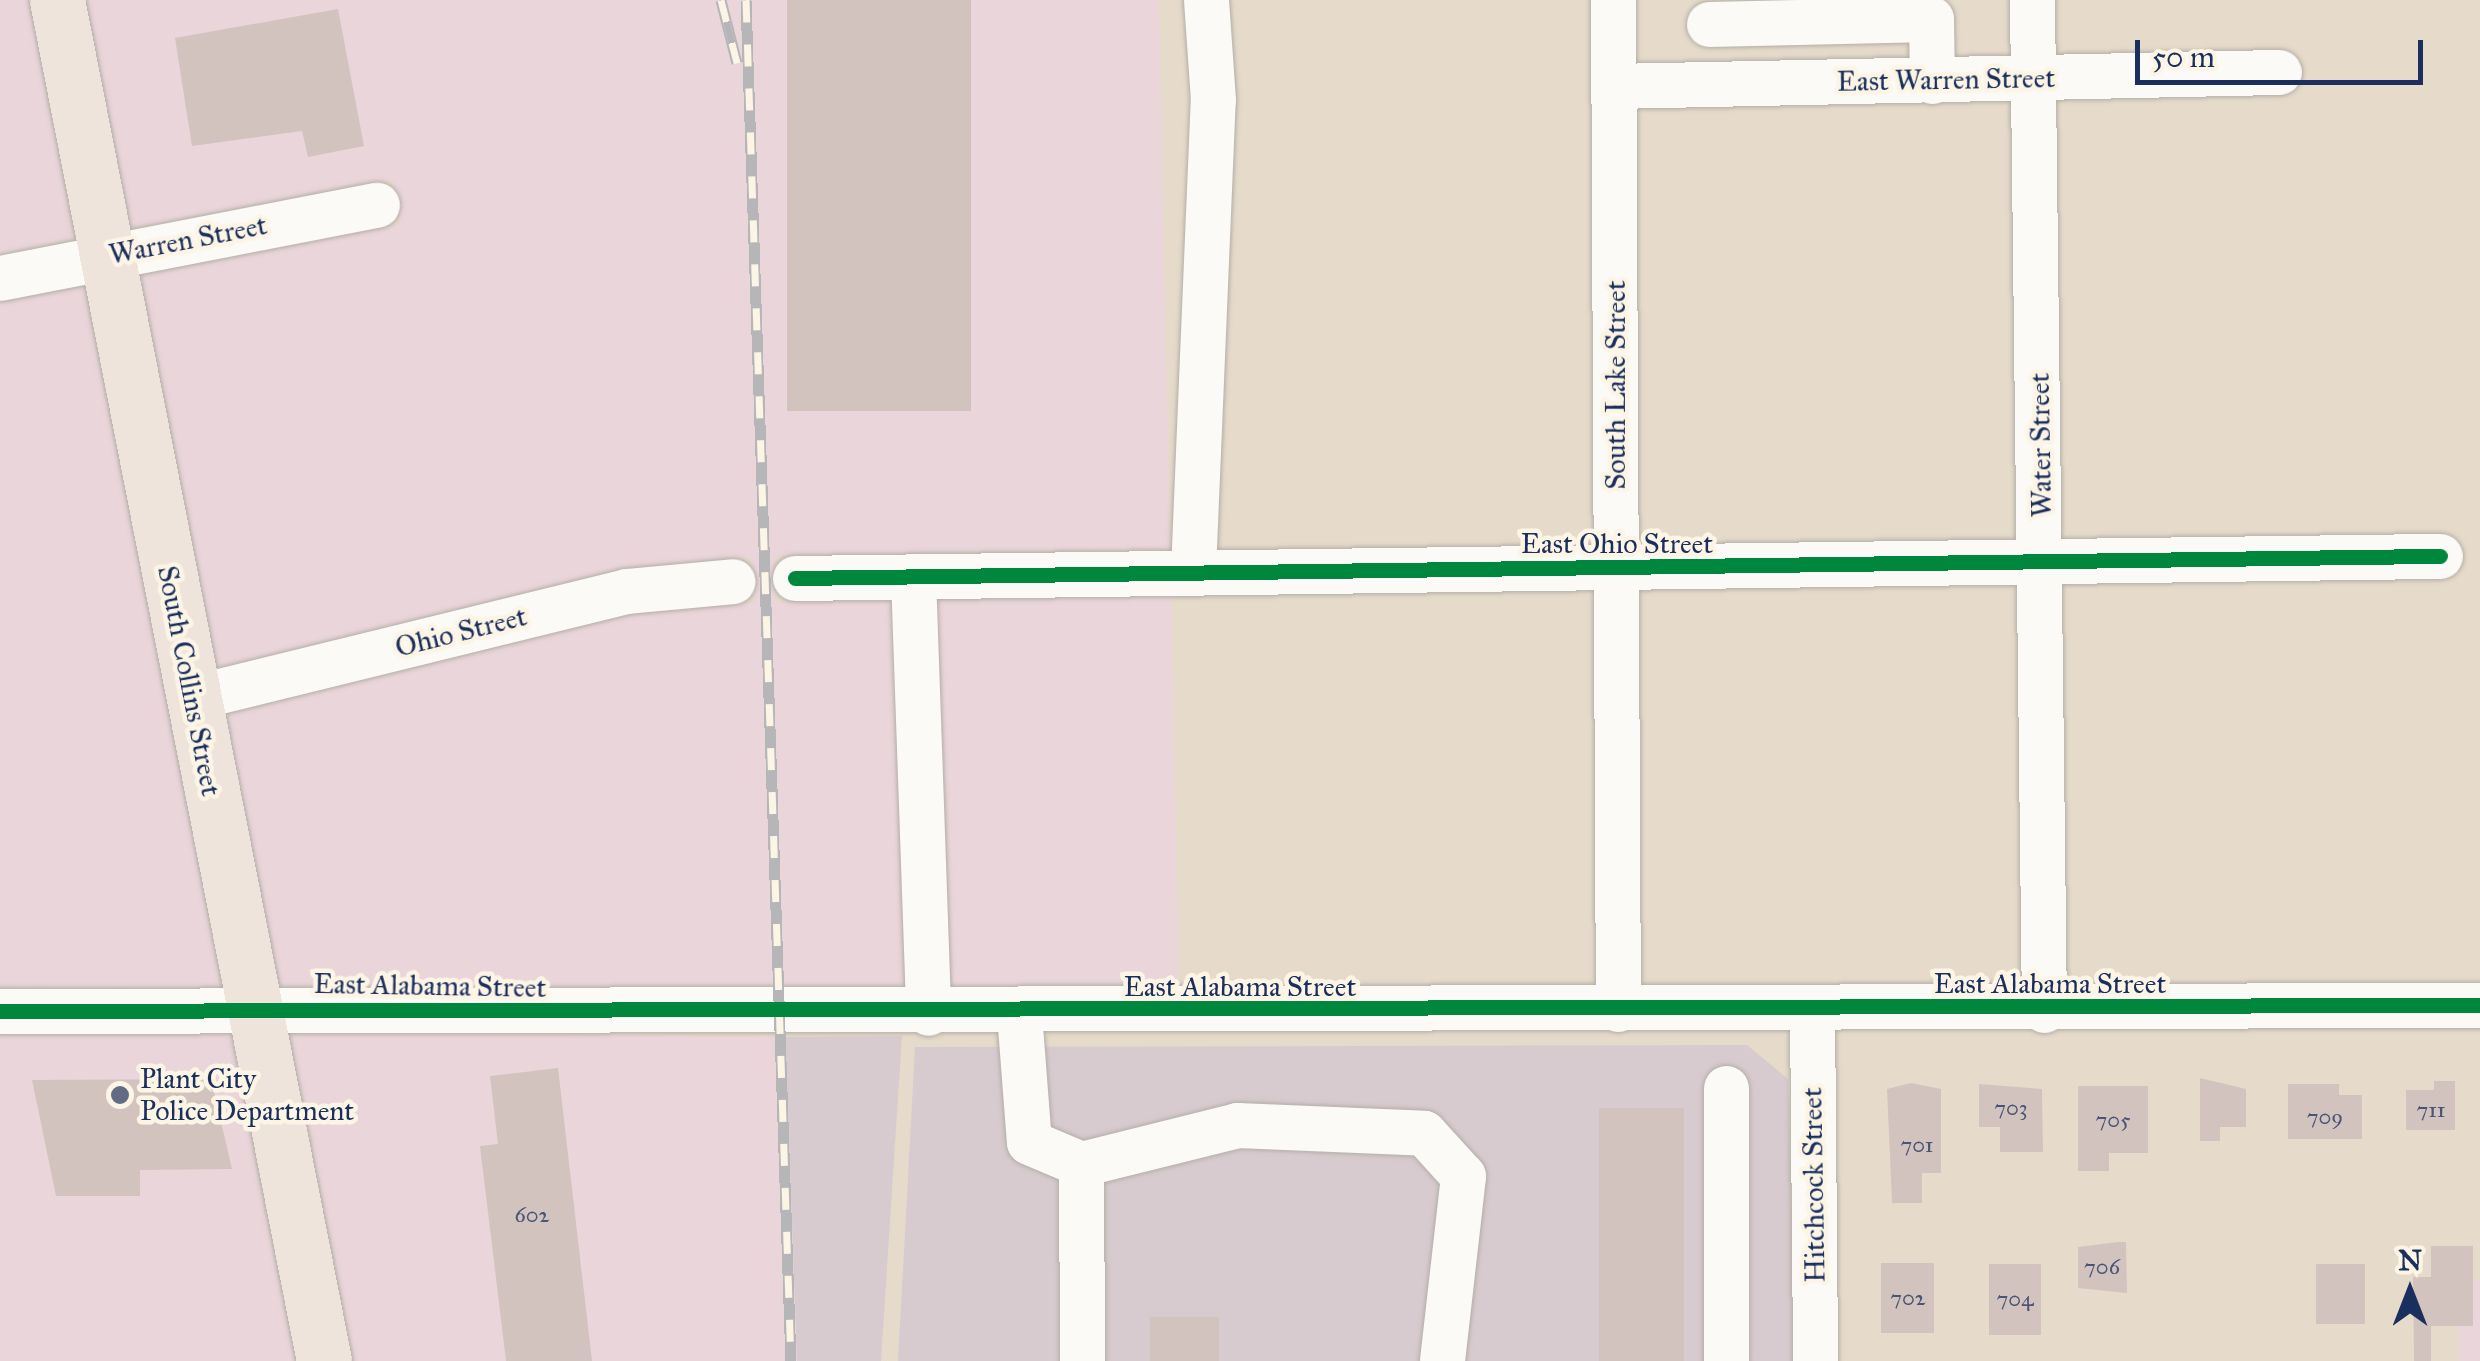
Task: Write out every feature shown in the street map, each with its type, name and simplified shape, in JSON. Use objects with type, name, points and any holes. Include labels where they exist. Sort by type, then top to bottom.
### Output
[{"type":"main road","name":"South Collins Street","points":[[57,0],[324,1361]]},
{"type":"street","points":[[1193,570],[1213,100],[1206,0]]},
{"type":"street","name":"South Lake Street","points":[[1613,0],[1618,1010]]},
{"type":"street","name":"Water Street","points":[[2032,0],[2043,566],[2044,1010]]},
{"type":"street","points":[[1708,24],[1930,19],[1932,80]]},
{"type":"street","name":"East Warren Street","points":[[1614,86],[2279,72]]},
{"type":"street","name":"Warren Street","points":[[0,278],[376,205]]},
{"type":"street","name":"East Ohio Street","points":[[795,578],[1193,570],[2043,566],[2440,556]]},
{"type":"street","points":[[912,576],[928,1013]]},
{"type":"street","name":"Ohio Street","points":[[192,698],[626,591],[733,582]]},
{"type":"street","name":"East Alabama Street","points":[[0,1012],[257,1009],[1019,1013],[2480,1005]]},
{"type":"street","name":"Hitchcock Street","points":[[1812,1009],[1816,1361]]},
{"type":"street","points":[[1019,1013],[1030,1142],[1081,1164],[1237,1125],[1424,1133],[1463,1176],[1442,1361]]},
{"type":"street","points":[[1726,1088],[1726,1361]]},
{"type":"street","points":[[1081,1164],[1082,1361]]},
{"type":"shaded area","points":[[0,0],[36,0],[82,237],[0,255]]},
{"type":"shaded area","points":[[77,0],[1159,0],[1170,549],[775,557],[776,601],[1171,594],[1179,990],[273,986],[215,715],[629,613],[754,602],[751,558],[622,569],[207,671],[130,274],[399,224],[393,180],[122,230]]},
{"type":"shaded area","points":[[91,281],[232,986],[0,989],[0,301]]},
{"type":"shaded area","points":[[241,1031],[303,1361],[0,1361],[0,1034]]},
{"type":"shaded area","points":[[282,1031],[785,1037],[797,1361],[344,1361]]},
{"type":"shaded area","points":[[902,1036],[881,1361],[797,1361],[785,1037]]},
{"type":"shaded area","points":[[1747,1045],[1788,1079],[1796,1361],[898,1361],[915,1047]]},
{"type":"shaded area","points":[[2458,1280],[2480,1280],[2480,1361],[2458,1361]]},
{"type":"building","points":[[787,0],[971,0],[971,411],[787,411]]},
{"type":"building","points":[[338,9],[364,146],[308,157],[302,131],[192,146],[175,38]]},
{"type":"building","points":[[558,1068],[592,1361],[506,1361],[480,1146],[498,1144],[490,1076]]},
{"type":"building","points":[[2200,1078],[2246,1089],[2246,1127],[2220,1127],[2220,1141],[2200,1141]]},
{"type":"building","points":[[211,1079],[232,1169],[140,1170],[140,1196],[56,1196],[32,1080]]},
{"type":"building","points":[[2434,1081],[2455,1081],[2455,1130],[2406,1130],[2406,1090],[2434,1090]]},
{"type":"building","points":[[1911,1083],[1941,1089],[1941,1173],[1922,1173],[1922,1203],[1892,1203],[1887,1089]]},
{"type":"building","points":[[1979,1084],[2042,1089],[2043,1152],[2000,1152],[2000,1127],[1979,1127]]},
{"type":"building","points":[[2288,1084],[2339,1084],[2339,1095],[2362,1095],[2362,1139],[2288,1139]]},
{"type":"building","points":[[2078,1086],[2148,1086],[2148,1153],[2109,1153],[2109,1171],[2078,1171]]},
{"type":"building","points":[[1599,1108],[1684,1108],[1684,1361],[1599,1361]]},
{"type":"building","points":[[2126,1242],[2127,1293],[2078,1288],[2078,1247]]},
{"type":"building","points":[[2431,1246],[2473,1246],[2473,1326],[2431,1326],[2431,1361],[2414,1361],[2413,1277],[2431,1277]]},
{"type":"building","points":[[1881,1263],[1934,1263],[1934,1333],[1881,1333]]},
{"type":"building","points":[[1989,1264],[2041,1264],[2041,1335],[1989,1335]]},
{"type":"building","points":[[2316,1264],[2365,1264],[2365,1324],[2316,1324]]},
{"type":"building","points":[[1150,1317],[1219,1317],[1219,1361],[1150,1361]]},
{"type":"railway","points":[[721,0],[737,63]]},
{"type":"railway","points":[[746,0],[791,1361]]},
{"type":"cycle path","points":[[795,578],[2440,556]]},
{"type":"cycle path","points":[[0,1011],[2480,1005]]},
{"type":"place","name":"Plant City Police Department","points":[[120,1095]]}]
